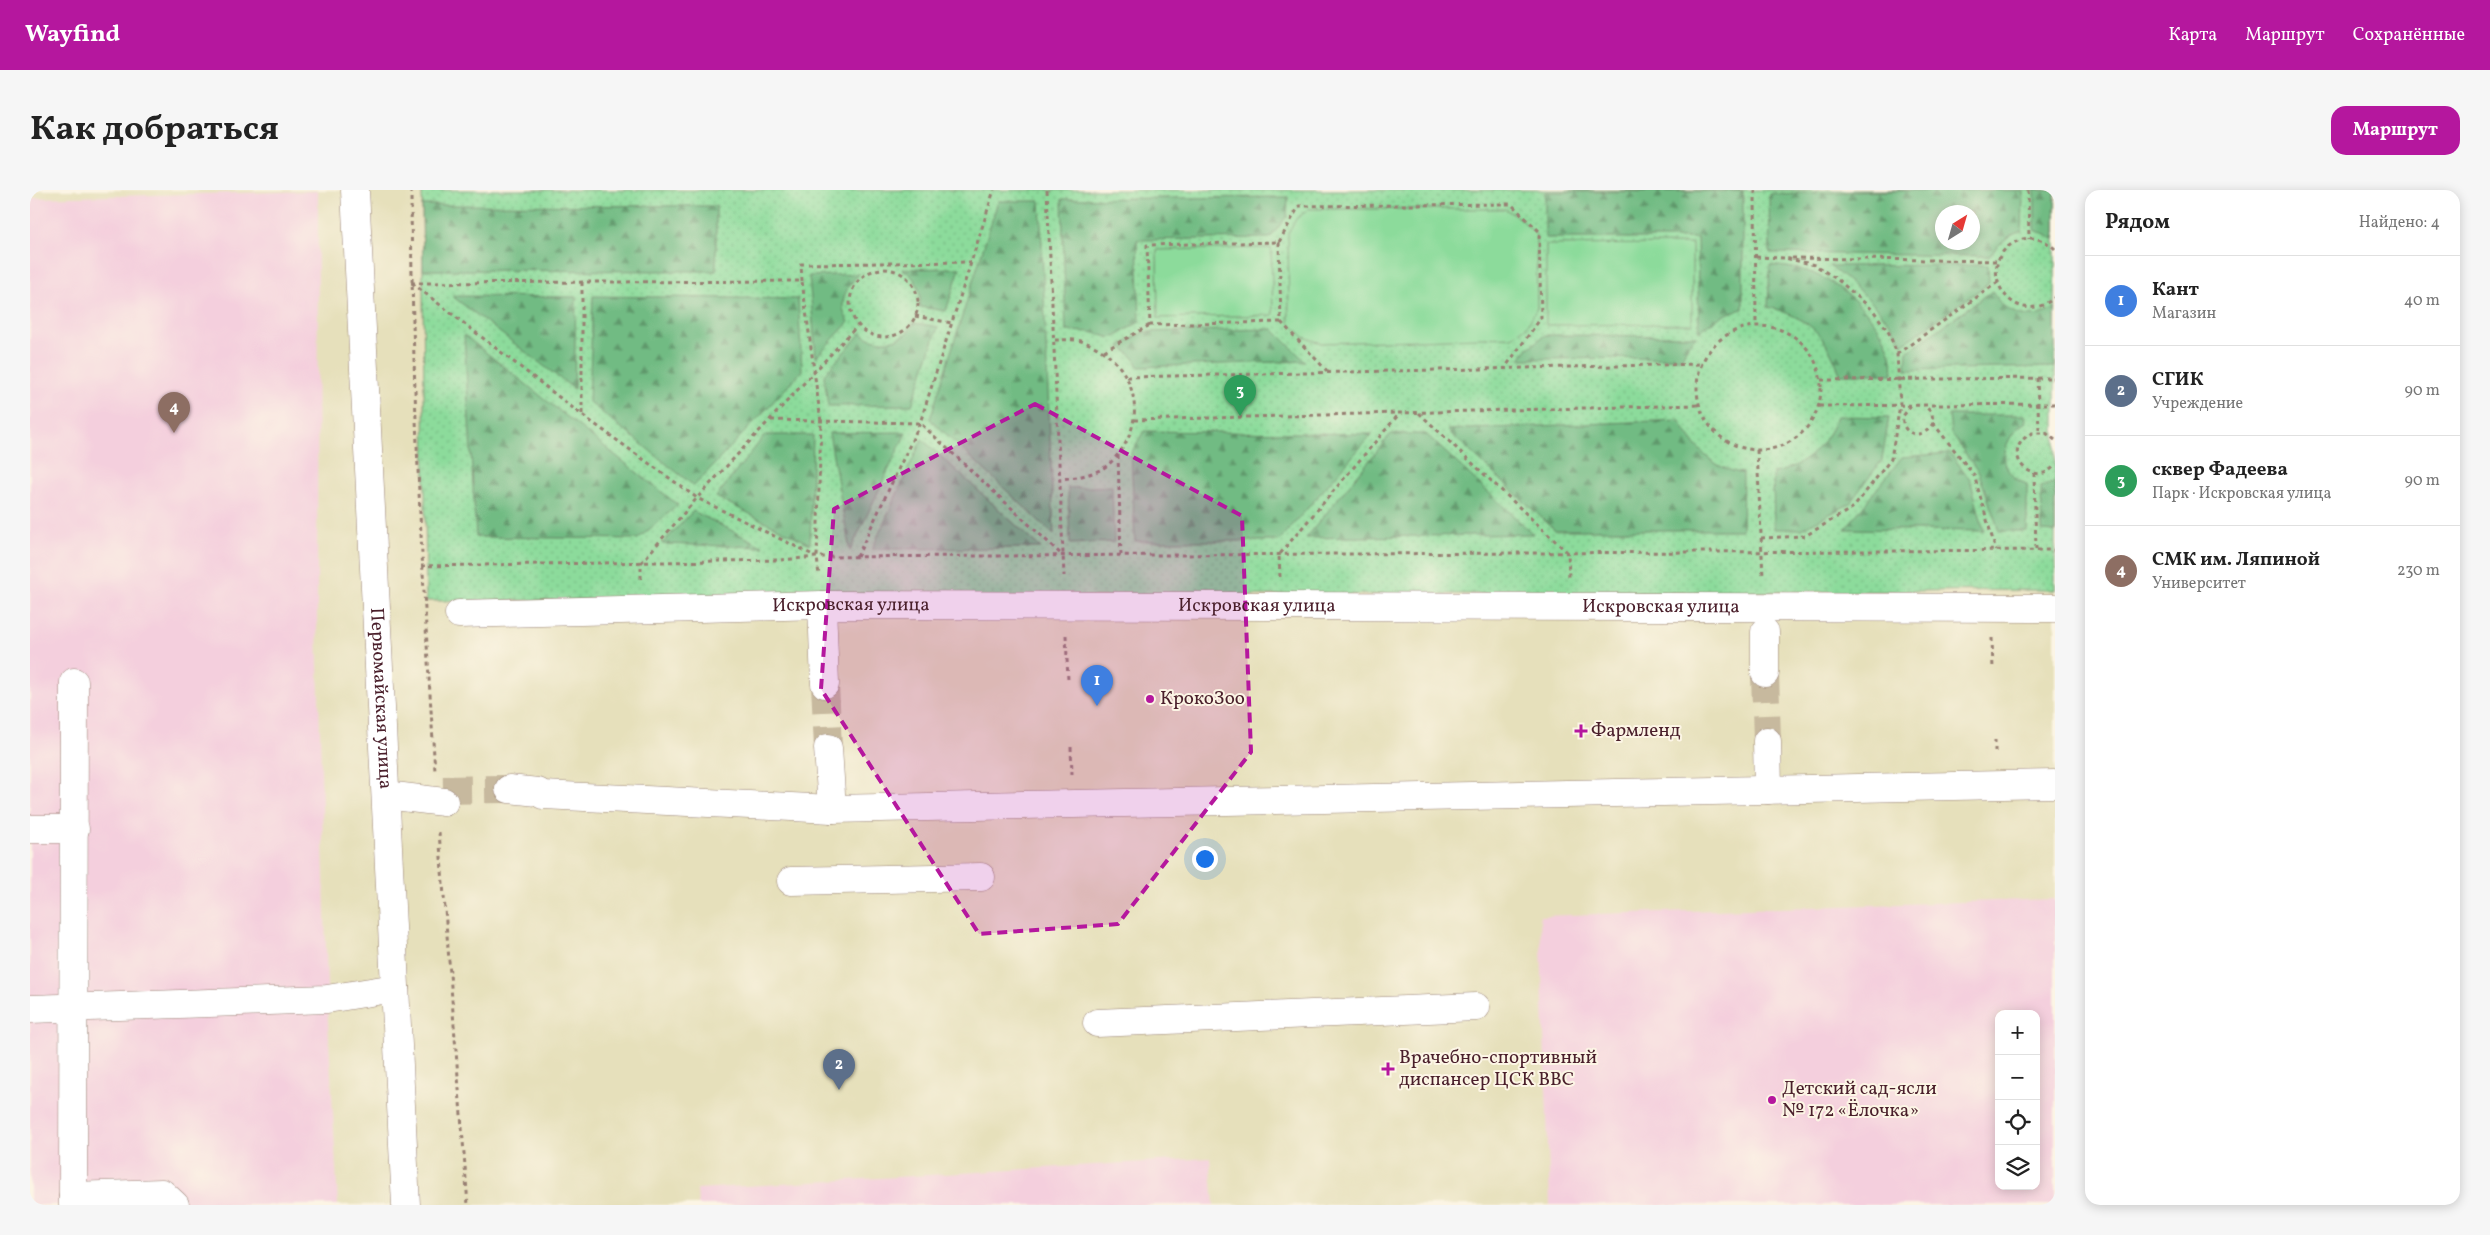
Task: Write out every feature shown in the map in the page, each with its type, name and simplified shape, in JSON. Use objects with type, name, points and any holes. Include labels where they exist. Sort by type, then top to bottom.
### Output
[{"type":"street","name":"Первомайская улица","points":[[355,190],[406,1205]]},
{"type":"street","points":[[822,605],[825,684]]},
{"type":"street","name":"Искровская улица","points":[[459,614],[822,605],[1065,605],[1764,620],[2055,608]]},
{"type":"street","points":[[1764,620],[1765,673]]},
{"type":"street","points":[[74,682],[73,1200],[162,1193],[175,1205]]},
{"type":"street","points":[[1767,742],[1768,790]]},
{"type":"street","points":[[828,748],[832,809]]},
{"type":"street","points":[[510,796],[538,792],[543,795],[832,809],[2055,784]]},
{"type":"street","points":[[385,790],[440,796]]},
{"type":"street","points":[[30,829],[75,829]]},
{"type":"street","points":[[791,881],[981,877]]},
{"type":"street","points":[[30,1009],[327,999],[395,988]]},
{"type":"street","points":[[1097,1023],[1476,1007]]},
{"type":"path","points":[[411,190],[411,283],[421,566],[440,796],[468,1205]]},
{"type":"path","points":[[857,557],[920,423],[994,190]]},
{"type":"path","points":[[1047,190],[1064,556]]},
{"type":"path","points":[[1755,190],[1756,326]]},
{"type":"path","points":[[2028,190],[2029,239]]},
{"type":"path","points":[[1329,373],[1281,322],[1279,242],[1298,206],[1511,204],[1539,231],[1540,318],[1504,368]]},
{"type":"path","points":[[2055,249],[2039,239],[2015,242],[2006,249],[1998,261],[1996,271],[1998,282],[2009,300],[2018,305],[2028,308],[2040,306],[2055,297]]},
{"type":"path","points":[[1150,325],[1148,245],[1279,242]]},
{"type":"path","points":[[1756,257],[1998,261]]},
{"type":"path","points":[[1761,538],[1805,536],[1854,508],[1891,459],[1900,405],[1900,379],[1897,354],[1888,334],[1873,310],[1857,295],[1815,265],[1785,258]]},
{"type":"path","points":[[817,557],[821,422],[800,264],[971,262]]},
{"type":"path","points":[[882,263],[882,269]]},
{"type":"path","points":[[882,269],[900,272],[910,280],[918,302],[915,316],[904,330],[895,335],[873,336],[858,325],[851,314],[849,303],[851,291],[857,281],[866,273],[882,269]]},
{"type":"path","points":[[411,283],[802,281]]},
{"type":"path","points":[[582,282],[582,415]]},
{"type":"path","points":[[1897,354],[1998,282]]},
{"type":"path","points":[[411,283],[582,415],[697,498],[817,557]]},
{"type":"path","points":[[915,316],[952,323]]},
{"type":"path","points":[[1104,351],[1150,325],[1281,322]]},
{"type":"path","points":[[642,610],[641,563],[697,498],[858,325]]},
{"type":"path","points":[[1765,326],[1786,331],[1804,344],[1816,362],[1821,380],[1819,406],[1812,421],[1800,436],[1783,446],[1757,450],[1744,449],[1726,442],[1711,428],[1699,405],[1696,392],[1699,370],[1702,364],[1708,351],[1724,336],[1744,327],[1765,326]]},
{"type":"path","points":[[1054,340],[1079,340],[1104,351],[1120,365],[1127,378],[1136,411],[1131,434],[1118,455],[1102,469],[1081,477],[1059,479]]},
{"type":"path","points":[[1127,378],[1702,364]]},
{"type":"path","points":[[2037,378],[2039,431]]},
{"type":"path","points":[[1821,380],[2055,378]]},
{"type":"path","points":[[1819,406],[2055,404]]},
{"type":"path","points":[[1134,420],[1699,405]]},
{"type":"path","points":[[1912,405],[1905,411],[1902,420],[1909,433],[1924,434],[1933,423]]},
{"type":"path","points":[[1924,405],[1932,413],[1933,423],[1974,475],[1996,551]]},
{"type":"path","points":[[1280,555],[1399,413]]},
{"type":"path","points":[[1418,413],[1568,553]]},
{"type":"path","points":[[771,420],[920,423],[1064,556]]},
{"type":"path","points":[[2055,440],[2046,433],[2039,431],[2026,436],[2018,448],[2019,461],[2028,471],[2034,474],[2046,472],[2055,465]]},
{"type":"path","points":[[1757,450],[1763,552],[1764,620]]},
{"type":"path","points":[[1118,455],[1121,556]]},
{"type":"path","points":[[2034,474],[2036,550]]},
{"type":"path","points":[[421,566],[641,563],[817,557],[2055,550]]},
{"type":"path","points":[[1065,605],[1068,681]]},
{"type":"highlighted area","points":[[1035,404],[1242,516],[1251,752],[1118,924],[979,934],[821,689],[834,509]]},
{"type":"shaded area","points":[[318,191],[317,626],[328,1020],[338,1205],[30,1205],[30,198]]},
{"type":"shaded area","name":"Детский сад-ясли № 172 «Ёлочка»","points":[[2055,899],[2055,1205],[1550,1205],[1540,916]]},
{"type":"shaded area","points":[[1210,1158],[1214,1205],[698,1205],[697,1189]]},
{"type":"green space","points":[[422,190],[2055,190],[2055,590],[426,601]]},
{"type":"green space","points":[[1926,190],[2023,190],[2022,231],[2004,240],[1990,256],[1770,253],[1769,194]]},
{"type":"green space","points":[[2035,190],[2055,190],[2055,239],[2035,230]]},
{"type":"green space","points":[[1743,191],[1743,309],[1720,317],[1699,332],[1697,238],[1545,238],[1545,192]]},
{"type":"green space","points":[[1288,197],[1287,216],[1270,238],[1137,240],[1140,322],[1111,338],[1091,332],[1066,331],[1062,199]]},
{"type":"green space","points":[[998,201],[1040,201],[1054,535],[930,419]]},
{"type":"green space","points":[[422,205],[716,206],[716,271],[423,270]]},
{"type":"green space","points":[[1309,209],[1505,209],[1522,220],[1536,235],[1537,308],[1527,326],[1512,337],[1321,343],[1304,337],[1289,322],[1288,233],[1296,219]]},
{"type":"green space","points":[[1692,244],[1692,324],[1546,325],[1546,245]]},
{"type":"green space","points":[[1271,248],[1273,315],[1158,318],[1157,250]]},
{"type":"green space","points":[[1770,265],[1812,273],[1837,286],[1849,295],[1879,329],[1891,355],[1893,374],[1840,374],[1829,348],[1814,330],[1795,316],[1768,307]]},
{"type":"green space","points":[[1988,265],[1989,283],[1903,344],[1880,311],[1851,283],[1829,266]]},
{"type":"green space","points":[[960,268],[946,311],[920,307],[920,295],[917,285],[911,276],[902,269]]},
{"type":"green space","points":[[859,274],[850,284],[844,296],[843,309],[849,322],[816,357],[809,276]]},
{"type":"green space","points":[[1992,291],[2004,306],[2020,315],[2038,315],[2055,308],[2055,367],[1906,370],[1907,352]]},
{"type":"green space","points":[[452,296],[576,297],[574,389]]},
{"type":"green space","points":[[593,296],[798,299],[802,371],[694,486],[589,402]]},
{"type":"green space","points":[[914,323],[938,327],[912,405],[828,406],[824,375],[861,333],[875,340],[890,341],[903,335]]},
{"type":"green space","points":[[1273,329],[1305,361],[1138,367],[1134,358],[1120,346],[1144,332]]},
{"type":"green space","points":[[464,335],[678,505],[638,539],[476,537]]},
{"type":"green space","points":[[1545,335],[1696,336],[1688,345],[1682,358],[1520,359],[1527,349]]},
{"type":"green space","points":[[1949,415],[2025,415],[2026,422],[2011,437],[2005,455],[2009,472],[2016,479],[2027,484],[2027,531],[1999,531],[1979,473],[1951,433]]},
{"type":"green space","points":[[1837,416],[1889,417],[1882,460],[1849,504],[1801,529],[1774,529],[1773,473],[1795,466],[1812,454],[1826,437]]},
{"type":"green space","points":[[1679,420],[1697,447],[1713,462],[1732,471],[1743,473],[1742,530],[1555,530],[1447,430]]},
{"type":"green space","points":[[1144,431],[1372,434],[1279,541],[1135,541],[1131,453]]},
{"type":"green space","points":[[829,433],[906,433],[850,551]]},
{"type":"green space","points":[[1391,434],[1426,434],[1533,534],[1306,538]]},
{"type":"green space","points":[[765,435],[813,435],[810,544],[716,497]]},
{"type":"green space","points":[[922,439],[1041,548],[872,549]]},
{"type":"green space","points":[[1950,453],[1970,479],[1984,531],[1845,529],[1902,457]]},
{"type":"green space","points":[[2055,482],[2055,532],[2042,531],[2041,487]]},
{"type":"green space","points":[[1112,486],[1114,542],[1070,544],[1068,488]]},
{"type":"green space","points":[[693,511],[764,547],[662,544]]},
{"type":"tunnel","points":[[1765,673],[1767,741]]},
{"type":"tunnel","points":[[825,684],[828,748]]},
{"type":"tunnel","points":[[443,790],[509,789]]},
{"type":"place","name":"сквер Фадеева","points":[[1240,416]]},
{"type":"place","name":"СМК им. Ляпиной","points":[[174,433]]},
{"type":"place","name":"КрокоЗоо","points":[[1150,699]]},
{"type":"place","name":"Кант","points":[[1097,706]]},
{"type":"place","name":"Фармленд","points":[[1581,731]]},
{"type":"place","name":"Врачебно-спортивный диспансер ЦСК ВВС","points":[[1388,1069]]},
{"type":"place","name":"СГИК","points":[[839,1090]]},
{"type":"place","name":"Детский сад-ясли № 172 «Ёлочка»","points":[[1772,1100]]}]
